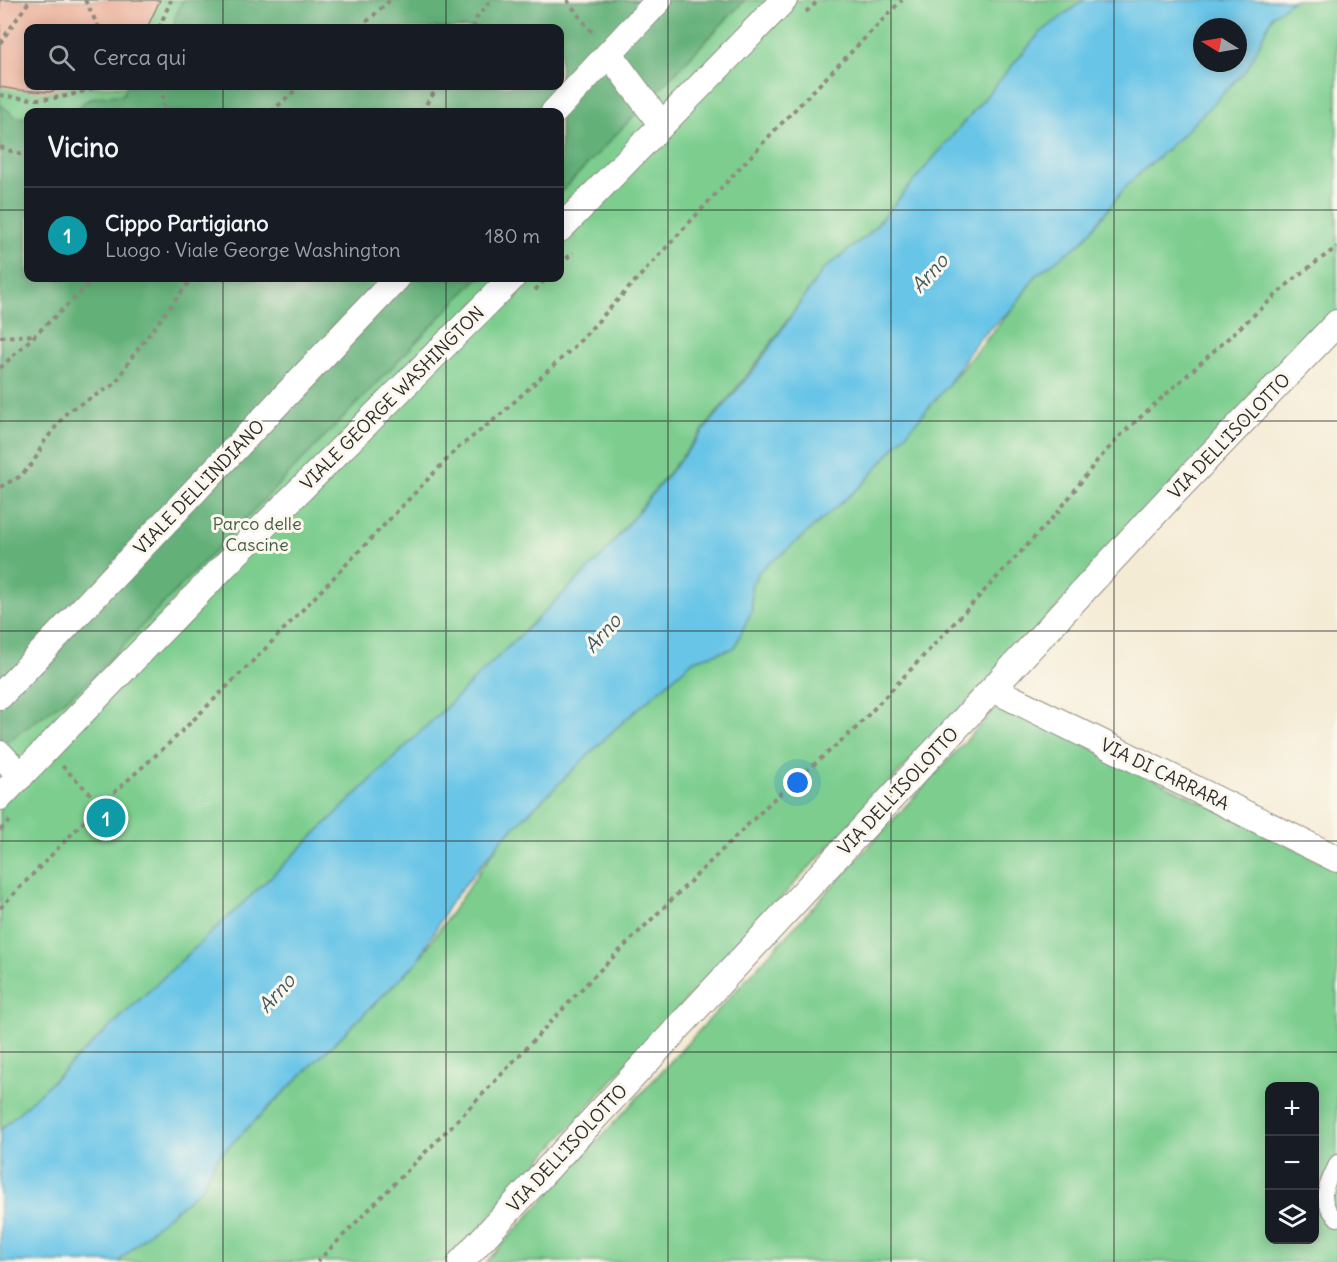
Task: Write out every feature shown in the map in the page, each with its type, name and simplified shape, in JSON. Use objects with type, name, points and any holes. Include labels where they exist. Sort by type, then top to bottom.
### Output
[{"type":"street","points":[[558,108],[659,0]]},
{"type":"street","points":[[564,225],[784,0]]},
{"type":"street","points":[[609,54],[662,125]]},
{"type":"street","name":"VIALE DELL'INDIANO","points":[[0,696],[393,282]]},
{"type":"street","name":"VIALE GEORGE WASHINGTON","points":[[0,797],[234,556],[508,282]]},
{"type":"street","name":"VIA DELL'ISOLOTTO","points":[[461,1262],[1173,494],[1337,323]]},
{"type":"street","name":"VIA DI CARRARA","points":[[993,689],[1337,859]]},
{"type":"street","points":[[0,754],[21,776]]},
{"type":"lane","points":[[1337,1162],[1324,1188],[1325,1201],[1331,1214],[1337,1220]]},
{"type":"path","points":[[0,43],[30,0]]},
{"type":"path","points":[[85,0],[97,24]]},
{"type":"path","points":[[161,24],[171,0]]},
{"type":"path","points":[[364,24],[390,0]]},
{"type":"path","points":[[474,24],[491,0]]},
{"type":"path","points":[[567,0],[609,54]]},
{"type":"path","points":[[0,908],[101,804],[176,737],[256,658],[457,449],[500,415],[576,345],[775,130],[902,0]]},
{"type":"path","points":[[0,95],[49,100],[88,90]]},
{"type":"path","points":[[162,90],[164,108]]},
{"type":"path","points":[[275,108],[296,90]]},
{"type":"path","points":[[424,108],[437,90]]},
{"type":"path","points":[[0,147],[24,156]]},
{"type":"path","points":[[317,1262],[471,1106],[594,976],[775,798],[855,729],[1059,511],[1096,462],[1124,432],[1296,277],[1337,247]]},
{"type":"path","points":[[0,368],[92,282]]},
{"type":"path","points":[[0,487],[19,477],[33,463],[44,442],[68,411],[115,384],[131,358],[189,282]]},
{"type":"path","points":[[0,337],[34,336]]},
{"type":"path","points":[[69,773],[101,804]]},
{"type":"green space","name":"Parco delle Cascine","points":[[0,0],[1084,0],[1040,33],[869,234],[823,270],[759,360],[603,555],[271,877],[0,1130]]},
{"type":"green space","points":[[183,0],[745,0],[564,189],[564,108],[79,108],[90,99],[123,95],[125,90],[564,90],[564,24],[174,24]]},
{"type":"green space","points":[[1293,0],[1337,0],[1337,313],[806,871],[622,1069],[449,1262],[118,1262],[157,1225],[202,1188],[217,1158],[417,962],[502,839],[615,729],[694,660],[734,648],[752,610],[751,586],[760,570],[782,554],[864,483],[1014,307],[1036,275],[1082,242],[1127,185],[1180,137],[1244,72],[1247,72],[1273,15]]},
{"type":"green space","points":[[0,104],[16,117],[24,118],[24,282],[474,282],[84,686],[0,747]]},
{"type":"green space","points":[[996,708],[1035,720],[1337,869],[1337,1262],[486,1262]]},
{"type":"water","name":"Arno","points":[[1084,0],[1293,0],[1273,15],[1247,69],[1247,18],[1193,18],[1193,72],[1244,72],[1180,137],[1127,185],[1082,242],[1036,275],[1014,307],[977,341],[948,385],[864,483],[782,554],[760,570],[751,586],[752,610],[734,648],[694,660],[615,729],[502,839],[451,902],[417,962],[217,1158],[202,1188],[157,1225],[118,1262],[0,1262],[0,1130],[271,877],[603,555],[758,364],[823,270],[869,234],[1040,33]]},
{"type":"building","points":[[0,0],[160,0],[149,24],[24,24],[24,90],[56,90],[49,92],[17,90],[0,87]]},
{"type":"place","name":"Cippo Partigiano","points":[[106,818]]}]
